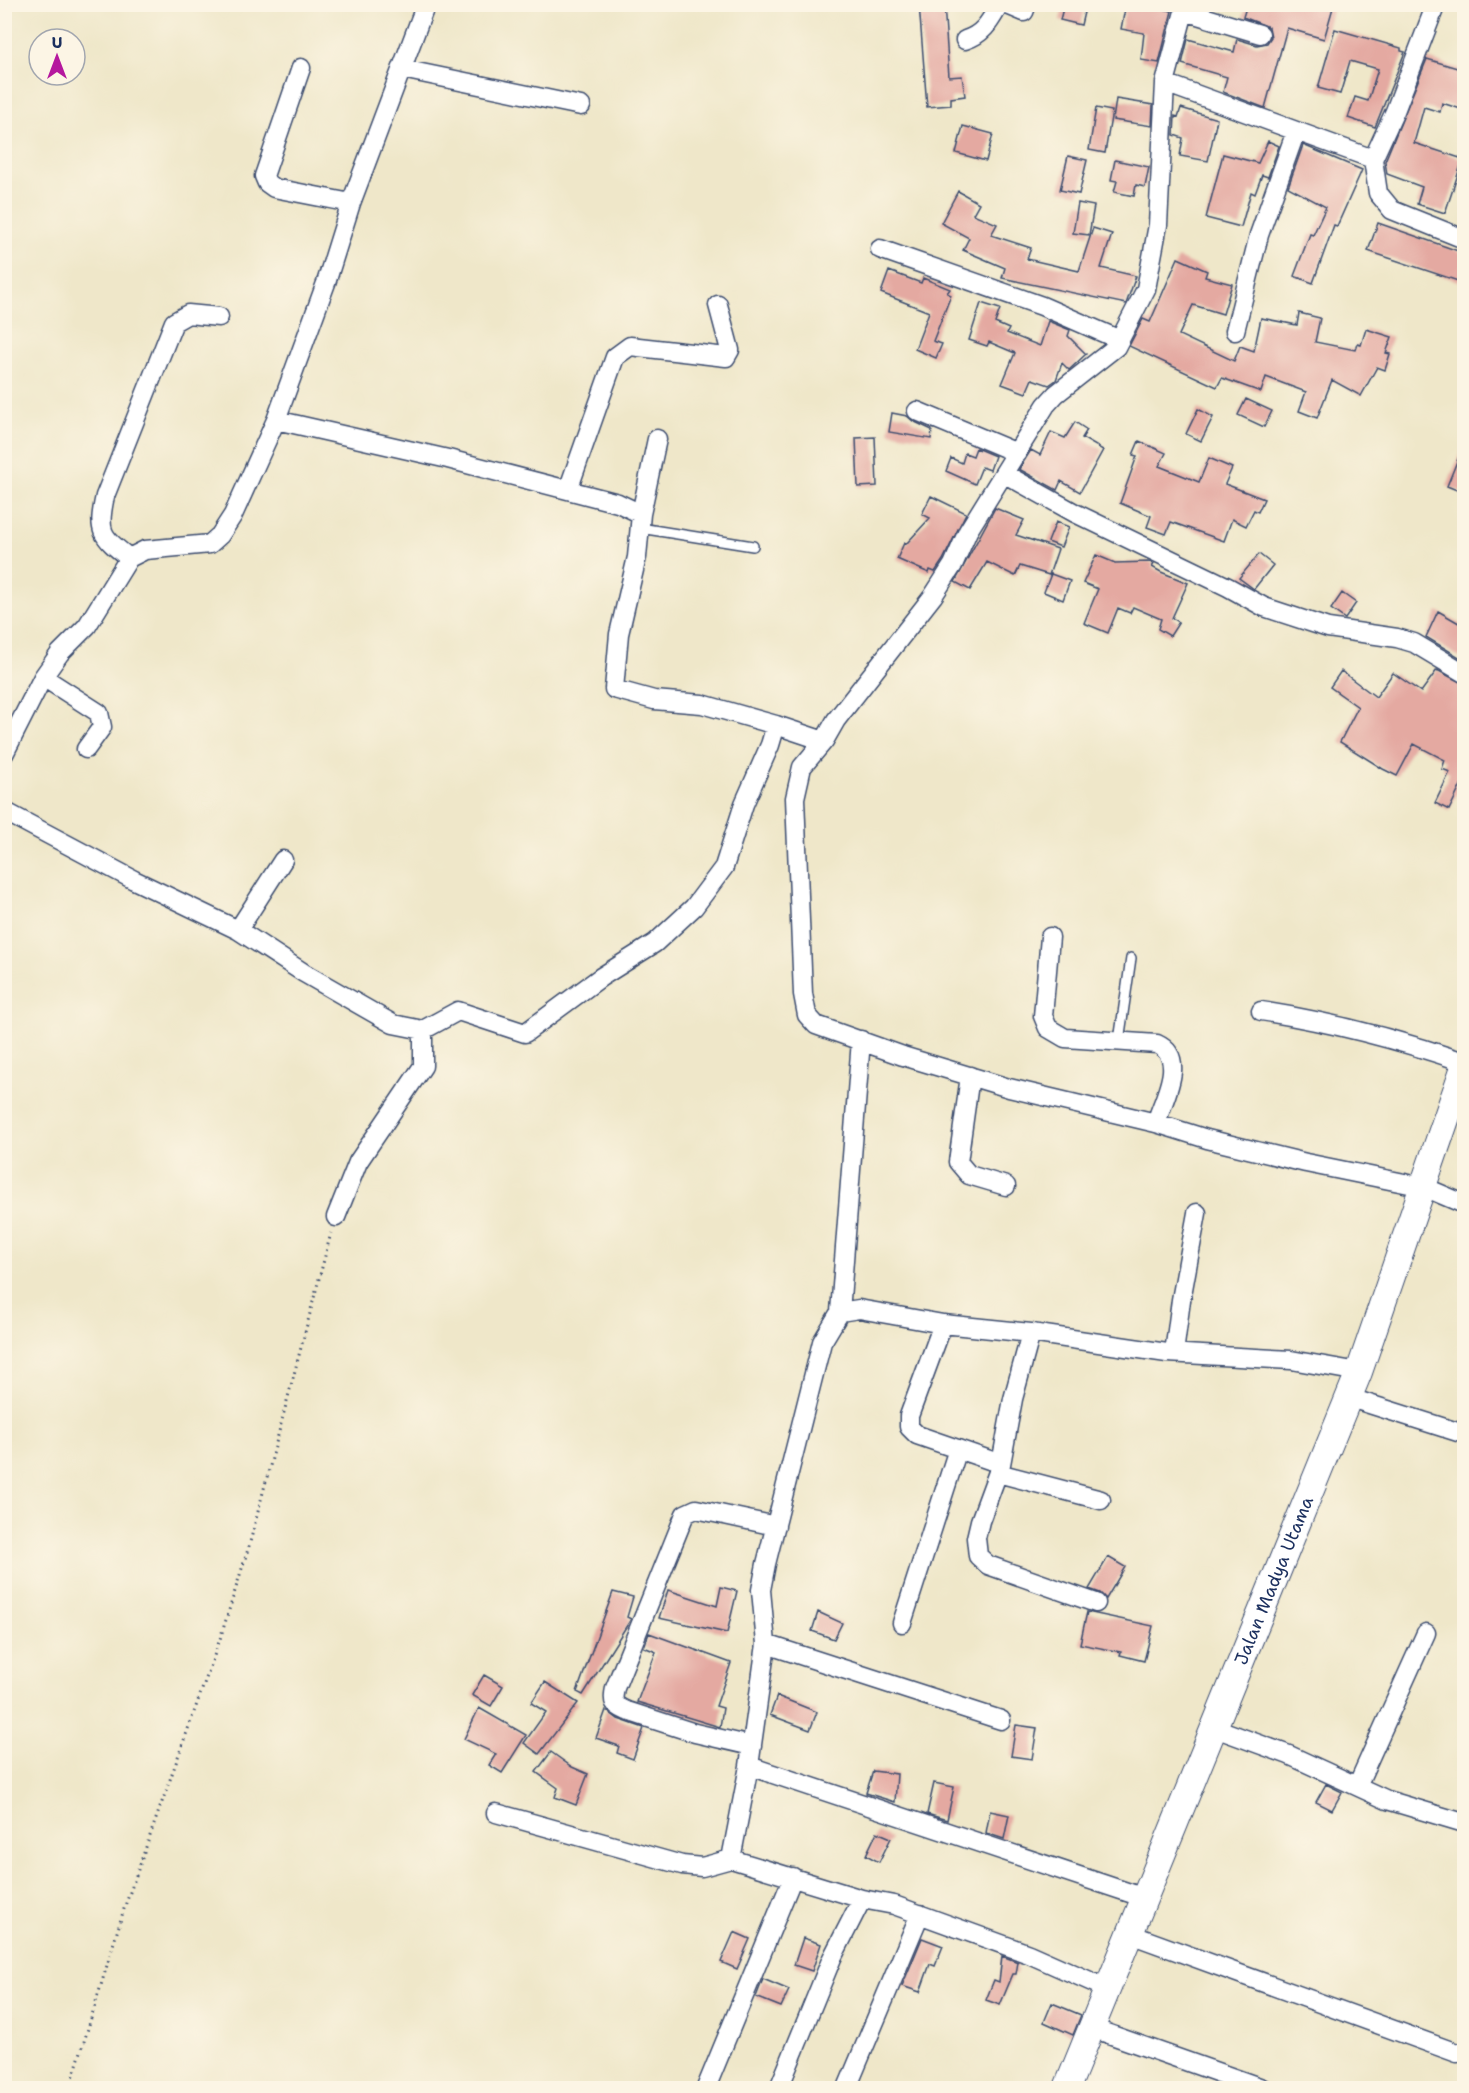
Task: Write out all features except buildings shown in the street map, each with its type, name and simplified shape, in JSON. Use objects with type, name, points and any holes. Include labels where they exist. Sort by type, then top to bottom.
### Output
[{"type":"street","points":[[4,754],[43,677],[60,653],[92,620],[129,558],[145,550],[202,546],[216,540],[233,515],[276,420],[326,283],[351,202],[426,4]]},
{"type":"street","points":[[965,40],[977,37],[986,28],[1000,4]]},
{"type":"street","points":[[1005,4],[1024,12],[1027,4]]},
{"type":"street","points":[[1437,4],[1395,111],[1373,159],[1378,193],[1392,210],[1464,239]]},
{"type":"street","points":[[1260,34],[1185,8],[1165,83],[1158,225],[1154,258],[1146,289],[1120,340],[1107,357],[1056,394],[1046,405],[968,531],[952,565],[933,596],[821,739],[802,767],[795,798],[803,993],[810,1020],[816,1024],[970,1076],[1010,1088],[1156,1122],[1208,1139],[1306,1163],[1424,1187],[1464,1204]]},
{"type":"street","points":[[301,68],[264,176],[267,183],[274,188],[351,202]]},
{"type":"street","points":[[402,69],[581,106]]},
{"type":"street","points":[[1165,83],[1373,159]]},
{"type":"street","points":[[1235,331],[1259,235],[1296,131]]},
{"type":"street","points":[[880,249],[1042,306],[1120,340]]},
{"type":"street","points":[[568,490],[615,357],[630,346],[726,357],[730,350],[718,305]]},
{"type":"street","points":[[129,558],[108,541],[99,523],[105,496],[174,322],[188,314],[219,317]]},
{"type":"street","points":[[917,411],[1017,453]]},
{"type":"street","points":[[276,420],[448,459],[618,503],[640,521]]},
{"type":"street","points":[[657,439],[640,521],[637,557],[619,634],[614,689],[654,700],[702,704],[821,739]]},
{"type":"street","points":[[1005,474],[1067,509],[1228,587],[1264,607],[1328,628],[1397,638],[1414,643],[1464,673]]},
{"type":"street","points":[[43,677],[99,714],[102,727],[86,749]]},
{"type":"street","points":[[4,811],[134,880],[238,930],[304,973],[386,1020],[407,1028],[423,1030],[458,1011],[525,1033],[601,977],[656,943],[694,907],[724,867],[744,804],[770,745],[776,725]]},
{"type":"street","points":[[238,930],[283,860]]},
{"type":"street","points":[[1050,937],[1043,1016],[1048,1028],[1065,1038],[1157,1044],[1165,1047],[1172,1056],[1174,1067],[1156,1122]]},
{"type":"street","points":[[1261,1011],[1311,1018],[1388,1036],[1464,1062]]},
{"type":"street","points":[[336,1216],[358,1162],[423,1066],[423,1030]]},
{"type":"street","points":[[731,1860],[749,1766],[766,1644],[761,1590],[822,1342],[840,1311],[861,1040]]},
{"type":"street","name":"Jalan Madya Utama","points":[[1067,2088],[1359,1372],[1464,1067]]},
{"type":"street","points":[[970,1076],[958,1162],[969,1175],[1006,1186]]},
{"type":"street","points":[[1174,1353],[1197,1213]]},
{"type":"street","points":[[840,1311],[859,1309],[943,1324],[1031,1333],[1174,1353],[1291,1360],[1359,1372]]},
{"type":"street","points":[[943,1324],[909,1416],[909,1427],[917,1435],[958,1449],[1000,1468],[1101,1500]]},
{"type":"street","points":[[1031,1333],[1013,1399],[1000,1468],[980,1521],[976,1539],[978,1556],[988,1565],[1096,1603]]},
{"type":"street","points":[[1347,1397],[1464,1434]]},
{"type":"street","points":[[902,1623],[958,1449]]},
{"type":"street","points":[[752,1746],[695,1733],[627,1711],[616,1706],[612,1700],[685,1514],[696,1509],[776,1526]]},
{"type":"street","points":[[1357,1786],[1426,1633]]},
{"type":"street","points":[[766,1644],[1001,1720]]},
{"type":"street","points":[[1215,1728],[1289,1755],[1387,1800],[1464,1823]]},
{"type":"street","points":[[749,1766],[1145,1898]]},
{"type":"street","points":[[496,1813],[682,1865],[702,1867],[731,1860],[793,1877],[862,1899],[920,1914],[1029,1954],[1108,1989]]},
{"type":"street","points":[[706,2088],[793,1877]]},
{"type":"street","points":[[779,2088],[832,1958],[862,1899]]},
{"type":"street","points":[[847,2088],[920,1914]]},
{"type":"street","points":[[1130,1934],[1457,2053]]},
{"type":"street","points":[[1092,2028],[1262,2088]]},
{"type":"lane","points":[[640,521],[753,546]]},
{"type":"lane","points":[[1119,1041],[1131,958]]},
{"type":"path","points":[[70,2088],[124,1909],[220,1640],[249,1546],[336,1216]]}]
